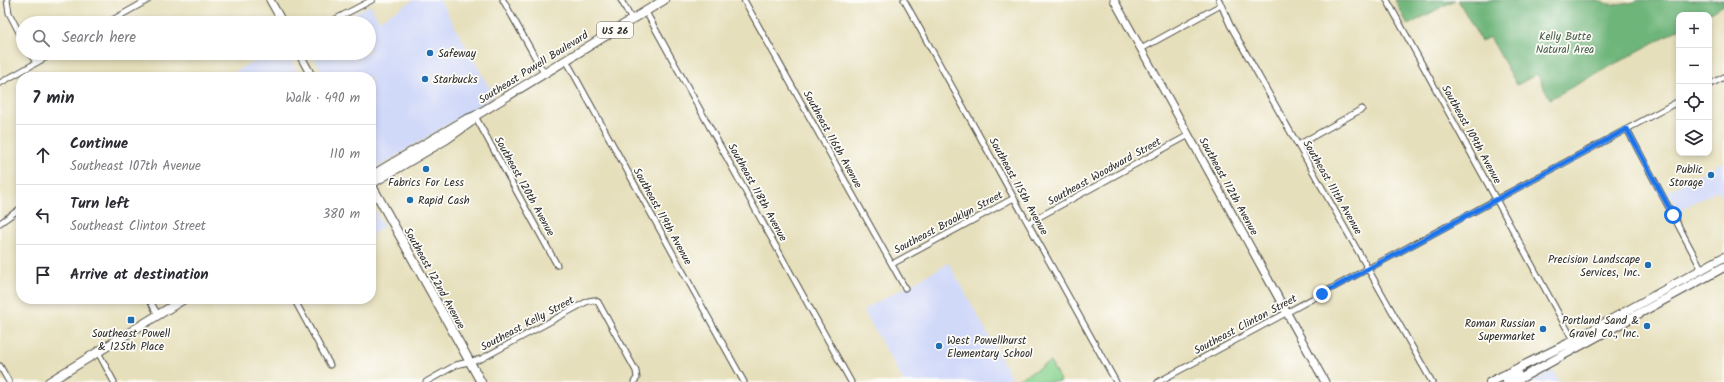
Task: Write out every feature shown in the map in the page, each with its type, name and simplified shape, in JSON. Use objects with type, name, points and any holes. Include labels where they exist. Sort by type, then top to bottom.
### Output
[{"type":"main road","points":[[270,0],[279,16]]},
{"type":"main road","name":"Southeast Powell Boulevard","points":[[376,173],[475,116],[664,0]]},
{"type":"main road","name":"Southeast 112th Avenue","points":[[1114,0],[1325,382]]},
{"type":"main road","points":[[303,60],[309,72]]},
{"type":"main road","name":"Southeast Powell Boulevard","points":[[376,181],[446,139],[468,124],[475,116]]},
{"type":"main road","name":"Southeast 122nd Avenue","points":[[376,193],[481,382]]},
{"type":"main road","points":[[1490,382],[1573,340],[1724,257]]},
{"type":"main road","points":[[1514,382],[1724,267]]},
{"type":"main road","points":[[49,382],[176,304]]},
{"type":"main road","points":[[1568,353],[1573,340]]},
{"type":"main road","points":[[1507,382],[1510,377],[1534,364],[1537,359]]},
{"type":"street","points":[[7,0],[9,13],[16,26]]},
{"type":"street","points":[[119,16],[148,0]]},
{"type":"street","points":[[341,16],[372,0]]},
{"type":"street","points":[[502,0],[544,73]]},
{"type":"street","points":[[621,0],[632,20]]},
{"type":"street","name":"Southeast 116th Avenue","points":[[744,0],[905,288]]},
{"type":"street","name":"Southeast 115th Avenue","points":[[904,0],[1116,382]]},
{"type":"street","name":"Southeast 109th Avenue","points":[[1387,0],[1573,340]]},
{"type":"street","points":[[1140,49],[1220,3]]},
{"type":"street","name":"Southeast 111th Avenue","points":[[1220,3],[1230,25],[1369,268],[1432,382]]},
{"type":"street","name":"Southeast 118th Avenue","points":[[646,12],[851,382]]},
{"type":"street","points":[[20,72],[41,60]]},
{"type":"street","name":"Southeast 119th Avenue","points":[[566,60],[744,382]]},
{"type":"street","points":[[0,83],[16,74]]},
{"type":"street","points":[[1711,84],[1724,77]]},
{"type":"street","name":"Southeast Clinton Street","points":[[1158,382],[1676,103]]},
{"type":"street","points":[[1298,145],[1362,109]]},
{"type":"street","name":"Southeast 120th Avenue","points":[[475,116],[557,264]]},
{"type":"street","points":[[1627,129],[1702,270]]},
{"type":"street","name":"Southeast Woodward Street","points":[[1028,223],[1189,135]]},
{"type":"street","name":"Southeast Brooklyn Street","points":[[892,264],[1014,198]]},
{"type":"street","points":[[0,223],[16,212]]},
{"type":"street","name":"Southeast Kelly Street","points":[[426,382],[456,365],[482,359],[588,301],[594,300],[598,302],[636,371],[636,380]]},
{"type":"street","points":[[152,304],[158,315]]},
{"type":"street","points":[[297,304],[330,365]]},
{"type":"street","points":[[98,352],[114,382]]},
{"type":"street","points":[[0,366],[9,382]]},
{"type":"shaded area","points":[[414,0],[440,0],[494,96],[376,168],[376,72],[322,72],[316,60],[376,60],[376,16],[350,16],[370,5],[379,20]]},
{"type":"shaded area","points":[[256,60],[291,60],[297,72],[234,72]]},
{"type":"shaded area","name":"Public Storage","points":[[1724,161],[1724,201],[1718,190],[1678,211],[1668,191]]},
{"type":"shaded area","points":[[376,213],[384,227],[376,232]]},
{"type":"shaded area","name":"West Powellhurst Elementary School","points":[[949,263],[1014,382],[904,382],[863,310]]},
{"type":"shaded area","points":[[1553,370],[1559,382],[1532,382]]},
{"type":"green space","points":[[1395,0],[1455,0],[1408,25]]},
{"type":"green space","name":"Kelly Butte Natural Area","points":[[1458,0],[1596,0],[1618,4],[1639,0],[1724,0],[1724,5],[1711,12],[1676,12],[1676,31],[1550,99],[1537,74],[1517,85],[1490,37],[1481,41]]},
{"type":"green space","points":[[1050,362],[1061,382],[1013,382]]},
{"type":"place","name":"Safeway","points":[[430,53]]},
{"type":"place","name":"Starbucks","points":[[425,79]]},
{"type":"place","name":"Fabrics For Less","points":[[426,169]]},
{"type":"place","name":"Public Storage","points":[[1711,175]]},
{"type":"place","name":"Rapid Cash","points":[[410,200]]},
{"type":"place","name":"Precision Landscape Services, Inc.","points":[[1648,265]]},
{"type":"place","name":"Southeast Powell & 125th Place","points":[[131,320]]},
{"type":"place","name":"Portland Sand & Gravel Co., Inc.","points":[[1647,326]]},
{"type":"place","name":"Roman Russian Supermarket","points":[[1543,329]]},
{"type":"place","name":"West Powellhurst Elementary School","points":[[939,346]]},
{"type":"route","points":[[1322,294],[1532,179],[1627,129],[1673,215]]}]
